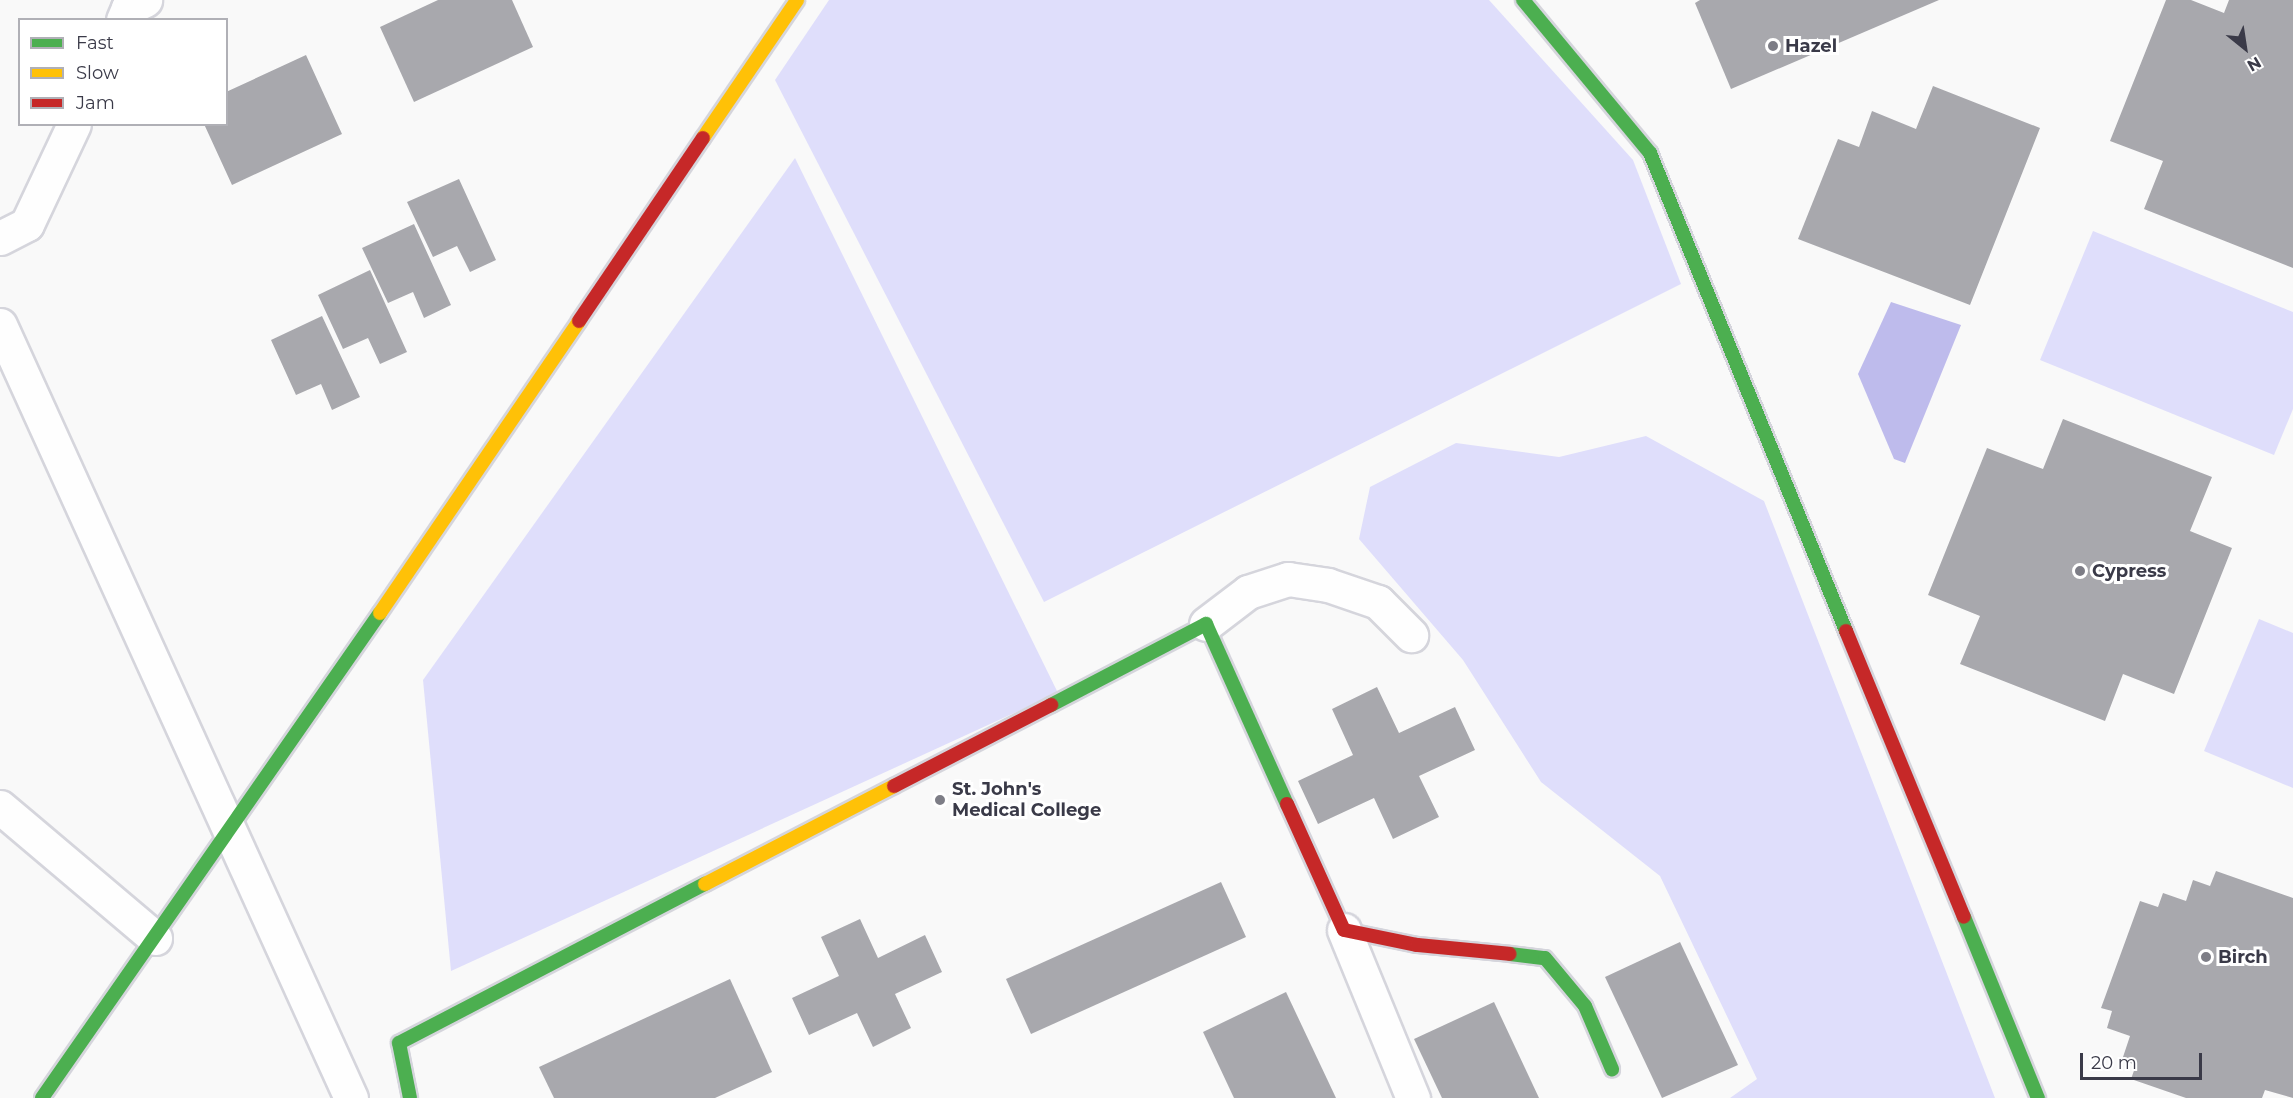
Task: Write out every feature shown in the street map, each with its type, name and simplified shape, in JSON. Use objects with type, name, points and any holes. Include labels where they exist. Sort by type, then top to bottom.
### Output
[{"type":"street","points":[[124,18],[128,8],[145,0]]},
{"type":"street","points":[[42,1098],[230,832],[797,0]]},
{"type":"street","points":[[1523,0],[1650,153],[2038,1098]]},
{"type":"street","points":[[0,238],[27,224],[73,126]]},
{"type":"street","points":[[0,326],[351,1098]]},
{"type":"street","points":[[410,1098],[399,1043],[1206,624],[1248,592],[1288,579],[1328,585],[1378,602],[1411,635]]},
{"type":"street","points":[[1206,624],[1344,930],[1413,1098]]},
{"type":"street","points":[[0,807],[155,938]]},
{"type":"street","points":[[1344,930],[1417,945],[1545,958],[1585,1006],[1612,1069]]},
{"type":"shaded area","points":[[829,0],[1489,0],[1633,160],[1681,284],[1044,602],[775,80]]},
{"type":"shaded area","points":[[795,158],[1058,693],[451,971],[423,680]]},
{"type":"shaded area","points":[[2093,231],[2293,312],[2293,409],[2274,455],[2040,360]]},
{"type":"shaded area","points":[[1646,436],[1764,501],[1995,1098],[1730,1098],[1757,1079],[1660,876],[1541,782],[1463,660],[1359,539],[1370,487],[1456,443],[1559,457]]},
{"type":"shaded area","points":[[2259,619],[2293,633],[2293,788],[2204,751]]},
{"type":"water","points":[[1891,302],[1961,325],[1905,463],[1894,459],[1858,374]]},
{"type":"building","points":[[438,0],[512,0],[533,47],[414,102],[380,27]]},
{"type":"building","name":"Hazel","points":[[1700,0],[1939,0],[1731,89],[1695,3]]},
{"type":"building","points":[[2166,0],[2191,0],[2224,13],[2229,0],[2293,0],[2293,268],[2144,209],[2163,161],[2110,141]]},
{"type":"building","points":[[306,55],[342,134],[232,185],[205,126],[228,126],[228,91]]},
{"type":"building","points":[[1933,86],[2040,128],[1970,305],[1798,239],[1838,139],[1859,147],[1872,111],[1916,129]]},
{"type":"building","points":[[459,179],[496,260],[470,272],[457,246],[433,257],[407,202]]},
{"type":"building","points":[[414,224],[451,305],[424,318],[413,292],[388,303],[362,248]]},
{"type":"building","points":[[370,270],[407,352],[380,364],[368,338],[343,349],[318,295]]},
{"type":"building","points":[[322,316],[360,397],[332,410],[321,384],[296,395],[271,340]]},
{"type":"building","name":"Cypress","points":[[2063,419],[2212,477],[2190,531],[2232,548],[2174,694],[2123,674],[2105,721],[1960,664],[1980,616],[1928,595],[1987,448],[2043,469]]},
{"type":"building","points":[[1377,687],[1399,733],[1455,707],[1475,750],[1419,776],[1439,817],[1393,839],[1374,798],[1318,824],[1298,781],[1353,755],[1332,709]]},
{"type":"building","name":"Birch","points":[[2216,871],[2293,898],[2293,1098],[2265,1090],[2262,1098],[2186,1098],[2131,1079],[2136,1065],[2122,1060],[2130,1036],[2107,1028],[2112,1011],[2101,1008],[2140,901],[2158,907],[2163,893],[2186,901],[2193,880],[2210,886]]},
{"type":"building","points":[[1221,882],[1246,937],[1031,1034],[1006,979]]},
{"type":"building","points":[[860,919],[878,958],[925,935],[942,972],[895,994],[911,1028],[873,1047],[857,1013],[809,1035],[792,998],[839,976],[821,937]]},
{"type":"building","points":[[1680,942],[1738,1065],[1662,1098],[1605,977]]},
{"type":"building","points":[[730,979],[772,1072],[715,1098],[554,1098],[539,1067]]},
{"type":"building","points":[[1286,992],[1336,1098],[1234,1098],[1203,1032]]},
{"type":"building","points":[[1494,1002],[1539,1098],[1442,1098],[1414,1039]]},
{"type":"traffic: fast","points":[[1523,0],[1650,153],[1846,631]]},
{"type":"traffic: fast","points":[[42,1098],[380,613]]},
{"type":"traffic: fast","points":[[1051,705],[1206,624],[1287,804]]},
{"type":"traffic: fast","points":[[410,1098],[399,1043],[705,884]]},
{"type":"traffic: fast","points":[[1964,917],[2038,1098]]},
{"type":"traffic: fast","points":[[1510,954],[1545,958],[1585,1006],[1612,1069]]},
{"type":"traffic: slow","points":[[703,138],[797,0]]},
{"type":"traffic: slow","points":[[380,613],[579,321]]},
{"type":"traffic: slow","points":[[705,884],[894,786]]},
{"type":"traffic: jam","points":[[579,321],[703,138]]},
{"type":"traffic: jam","points":[[1846,631],[1964,917]]},
{"type":"traffic: jam","points":[[894,786],[1051,705]]},
{"type":"traffic: jam","points":[[1287,804],[1344,930],[1417,945],[1510,954]]},
{"type":"place","name":"Hazel","points":[[1773,46]]},
{"type":"place","name":"Cypress","points":[[2080,571]]},
{"type":"place","name":"St. John's Medical College","points":[[940,800]]},
{"type":"place","name":"Birch","points":[[2206,957]]}]
